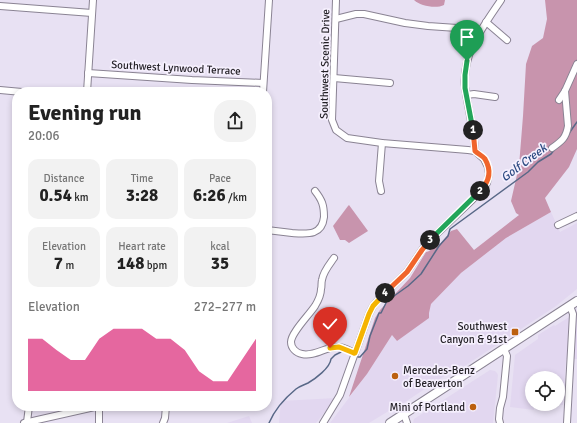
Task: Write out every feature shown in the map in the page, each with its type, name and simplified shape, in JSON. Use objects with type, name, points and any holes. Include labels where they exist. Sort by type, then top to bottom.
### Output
[{"type":"main road","points":[[390,423],[574,303]]},
{"type":"street","points":[[87,87],[93,0]]},
{"type":"street","points":[[263,87],[269,0]]},
{"type":"street","name":"Southwest Scenic Drive","points":[[336,0],[332,120],[336,130],[347,138],[382,143],[475,151]]},
{"type":"street","points":[[323,423],[340,394],[373,306],[392,285],[407,272],[431,238],[472,200],[487,183],[489,177],[488,166],[484,159],[475,151],[465,75],[469,53],[476,38],[500,0]]},
{"type":"street","points":[[0,6],[92,13]]},
{"type":"street","points":[[336,20],[356,14],[364,14],[405,23],[457,28],[476,38]]},
{"type":"street","points":[[486,22],[507,40]]},
{"type":"street","points":[[559,100],[565,91],[577,64]]},
{"type":"street","name":"Southwest Lynwood Terrace","points":[[88,73],[263,83]]},
{"type":"street","points":[[334,78],[390,83]]},
{"type":"street","points":[[0,90],[12,91]]},
{"type":"street","points":[[552,148],[566,136],[568,126],[565,91]]},
{"type":"street","points":[[467,96],[474,94],[495,97]]},
{"type":"street","points":[[382,143],[379,181],[382,191]]},
{"type":"street","points":[[272,231],[306,234],[316,231],[323,223],[324,210],[320,198],[315,191]]},
{"type":"street","points":[[558,225],[577,216]]},
{"type":"street","points":[[334,258],[323,276],[317,302],[310,314],[292,337],[291,343],[295,351],[300,354],[312,354],[336,347],[344,348],[355,353]]},
{"type":"street","points":[[568,423],[574,363],[574,303]]},
{"type":"street","points":[[500,423],[500,408],[503,401],[507,356],[504,349]]},
{"type":"street","points":[[28,411],[26,422],[76,411]]},
{"type":"street","points":[[99,411],[99,423]]},
{"type":"street","points":[[163,423],[166,411]]},
{"type":"street","points":[[404,414],[407,423]]},
{"type":"shaded area","points":[[414,0],[445,0],[444,5],[433,7],[420,4]]},
{"type":"shaded area","points":[[545,0],[577,0],[577,149],[569,167],[545,198],[551,212],[506,238],[461,273],[431,304],[429,318],[397,341],[392,335],[367,374],[349,397],[375,318],[380,310],[410,278],[426,252],[440,244],[451,231],[457,229],[474,250],[519,215],[516,213],[511,201],[519,166],[526,64],[532,46],[543,38],[547,19]]},
{"type":"shaded area","points":[[349,205],[368,231],[349,243],[345,240],[340,240],[333,226]]},
{"type":"shaded area","points":[[551,212],[560,232],[577,223],[577,289],[556,306],[463,367],[461,365],[393,410],[392,409],[369,423],[330,423],[367,374],[392,335],[397,341],[429,313],[431,304],[461,273],[506,238]]},
{"type":"shaded area","points":[[577,312],[577,359],[566,359],[565,374],[565,371],[525,371],[525,409],[510,407],[515,355],[538,339],[538,335],[554,325],[555,326]]},
{"type":"shaded area","points":[[490,370],[495,371],[498,375],[493,423],[413,423],[414,419]]},
{"type":"shaded area","points":[[336,398],[316,423],[279,423],[281,401]]},
{"type":"shaded area","points":[[249,416],[252,423],[227,423]]},
{"type":"waterway","name":"Golf Creek","points":[[568,135],[577,122]]},
{"type":"waterway","name":"Golf Creek","points":[[358,357],[360,357],[367,349],[370,336],[379,313],[381,313],[387,301],[408,286],[421,274],[439,246],[448,236],[450,229],[528,172],[538,162],[551,154],[555,149]]},
{"type":"waterway","name":"Golf Creek","points":[[269,423],[277,408],[288,396],[318,376],[328,366],[331,359],[341,352]]},
{"type":"place","name":"Southwest Canyon & 91st","points":[[515,332]]},
{"type":"place","name":"Mercedes-Benz of Beaverton","points":[[395,376]]},
{"type":"place","name":"Mini of Portland","points":[[473,407]]},
{"type":"route","points":[[330,348],[344,348],[355,353],[373,306],[392,285],[407,272],[431,238],[472,200],[487,183],[489,177],[488,166],[484,159],[475,151],[470,110],[465,88],[467,61]]}]
